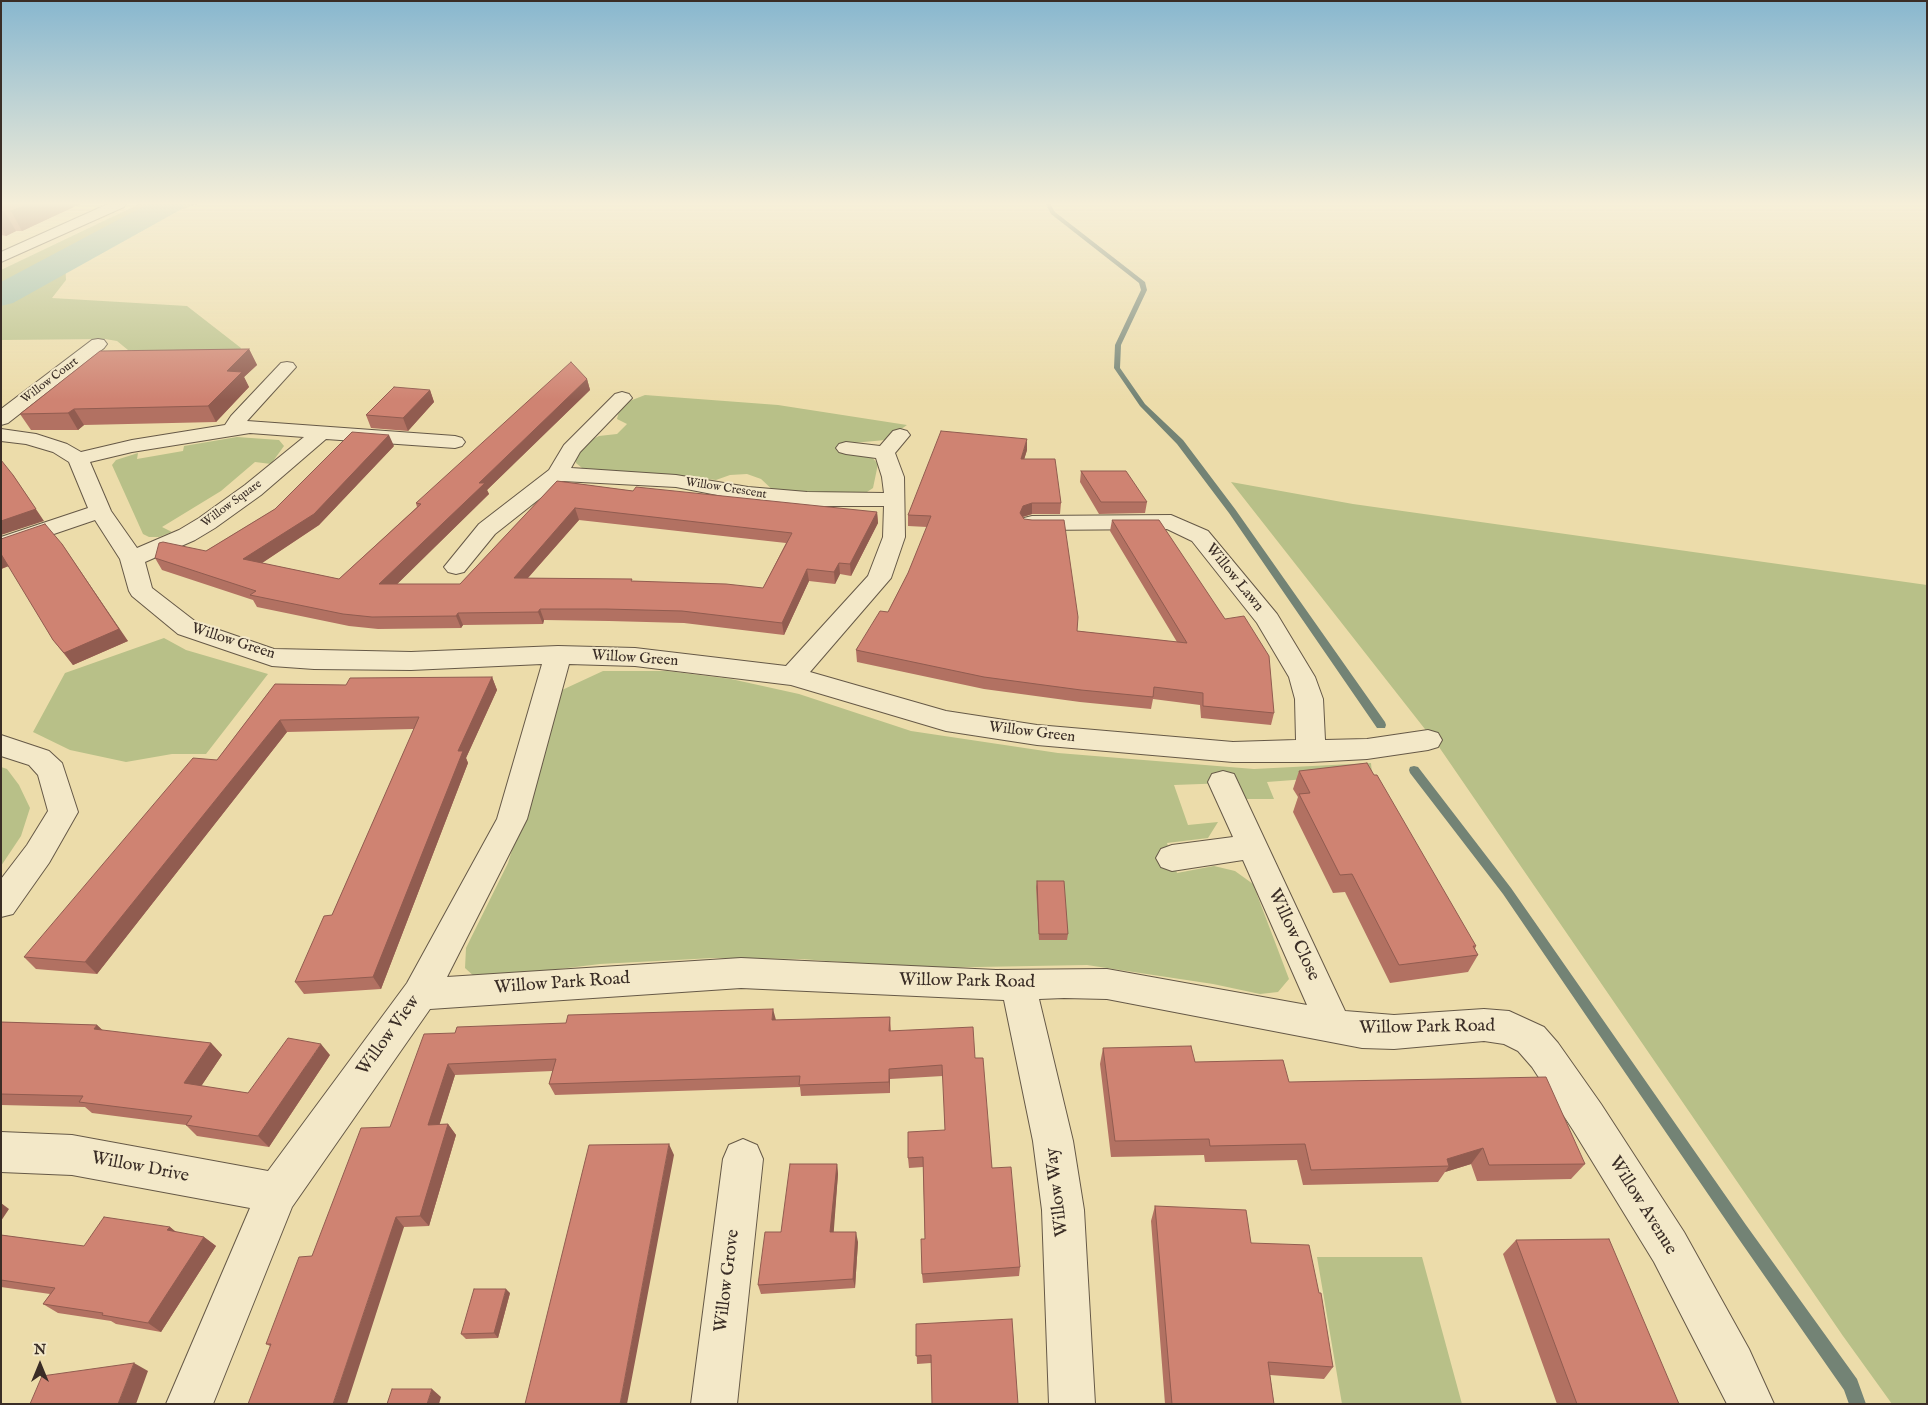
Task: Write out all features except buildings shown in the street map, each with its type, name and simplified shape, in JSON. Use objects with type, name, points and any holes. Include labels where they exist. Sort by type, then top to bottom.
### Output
[{"type":"street","name":"Willow Court","points":[[1,419],[98,344]]},
{"type":"street","points":[[234,429],[238,420],[287,367]]},
{"type":"street","points":[[456,567],[487,529],[557,474],[571,449],[622,398]]},
{"type":"street","points":[[1,435],[29,438],[60,448],[78,459],[132,446],[250,428],[455,442]]},
{"type":"street","name":"Willow Square","points":[[132,559],[187,535],[207,523],[253,490],[321,433]]},
{"type":"street","points":[[885,453],[900,435]]},
{"type":"street","points":[[846,448],[885,453]]},
{"type":"street","points":[[792,676],[879,578],[894,537],[895,500],[893,477],[885,453]]},
{"type":"street","name":"Willow Green","points":[[78,459],[100,511],[132,559],[142,591],[187,628],[272,656],[314,660],[411,661],[558,654],[635,656],[792,676],[905,711],[946,720],[1037,735],[1233,752],[1311,752],[1367,749],[1428,740]]},
{"type":"street","name":"Willow Crescent","points":[[557,474],[676,481],[748,494],[807,499],[895,500]]},
{"type":"street","points":[[1,544],[100,511]]},
{"type":"street","name":"Willow Lawn","points":[[1032,523],[1171,522],[1200,536],[1268,620],[1302,678],[1309,699],[1311,752]]},
{"type":"street","name":"Willow View","points":[[189,1404],[277,1194],[420,994],[512,818],[558,654]]},
{"type":"street","points":[[1,745],[39,758],[52,771],[63,812],[38,854],[1,904]]},
{"type":"street","name":"Willow Close","points":[[1223,782],[1251,847],[1326,1006],[1328,1026]]},
{"type":"street","points":[[1172,858],[1251,847]]},
{"type":"street","name":"Willow Park Road","points":[[420,994],[741,973],[1019,984],[1107,984],[1362,1031],[1394,1032],[1484,1024],[1509,1028]]},
{"type":"street","name":"Willow Way","points":[[1019,984],[1026,1026],[1052,1141],[1063,1210],[1072,1404]]},
{"type":"street","name":"Willow Avenue","points":[[1509,1028],[1531,1039],[1545,1055],[1587,1117],[1669,1247],[1733,1365],[1751,1404]]},
{"type":"street","name":"Willow Drive","points":[[1,1152],[72,1155],[277,1194]]},
{"type":"street","name":"Willow Grove","points":[[714,1404],[743,1159]]},
{"type":"green space","points":[[1,270],[65,270],[66,280],[52,298],[187,306],[241,348],[236,358],[128,350],[117,341],[105,339],[1,340]]},
{"type":"green space","points":[[645,395],[778,405],[907,425],[885,440],[853,443],[869,454],[878,464],[873,488],[867,492],[813,497],[776,493],[761,479],[747,474],[730,475],[716,480],[582,468],[576,463],[576,456],[589,441],[599,436],[617,434],[627,424],[617,419],[619,411],[627,402]]},
{"type":"green space","points":[[237,437],[279,440],[284,446],[271,464],[255,462],[221,491],[162,527],[172,532],[159,537],[149,537],[143,534],[112,465],[116,460],[138,453],[137,459],[183,451],[184,446]]},
{"type":"green space","points":[[1231,482],[1353,504],[1927,585],[1927,1404],[1892,1404],[1843,1336],[1439,747]]},
{"type":"green space","points":[[164,638],[186,650],[268,674],[206,754],[172,754],[126,762],[70,750],[33,732],[65,673]]},
{"type":"green space","points":[[603,671],[667,671],[731,679],[799,694],[911,731],[1058,753],[1254,769],[1371,763],[1372,774],[1267,782],[1274,799],[1245,799],[1228,783],[1174,785],[1188,825],[1218,822],[1208,838],[1167,843],[1177,873],[1214,866],[1235,871],[1253,884],[1289,979],[1278,992],[1260,994],[1213,984],[1087,965],[922,968],[801,959],[713,958],[600,964],[477,979],[465,968],[466,948],[508,863],[562,690]]},
{"type":"green space","points":[[1,767],[7,769],[19,785],[30,808],[21,836],[1,866]]},
{"type":"green space","points":[[1317,1257],[1422,1257],[1462,1404],[1342,1404]]},
{"type":"waterway","points":[[1,296],[50,270]]},
{"type":"waterway","points":[[1126,270],[1142,282],[1144,290],[1118,345],[1117,368],[1142,405],[1180,442],[1232,511],[1381,725]]},
{"type":"waterway","points":[[1414,770],[1507,891],[1741,1230],[1851,1385],[1858,1404]]}]
